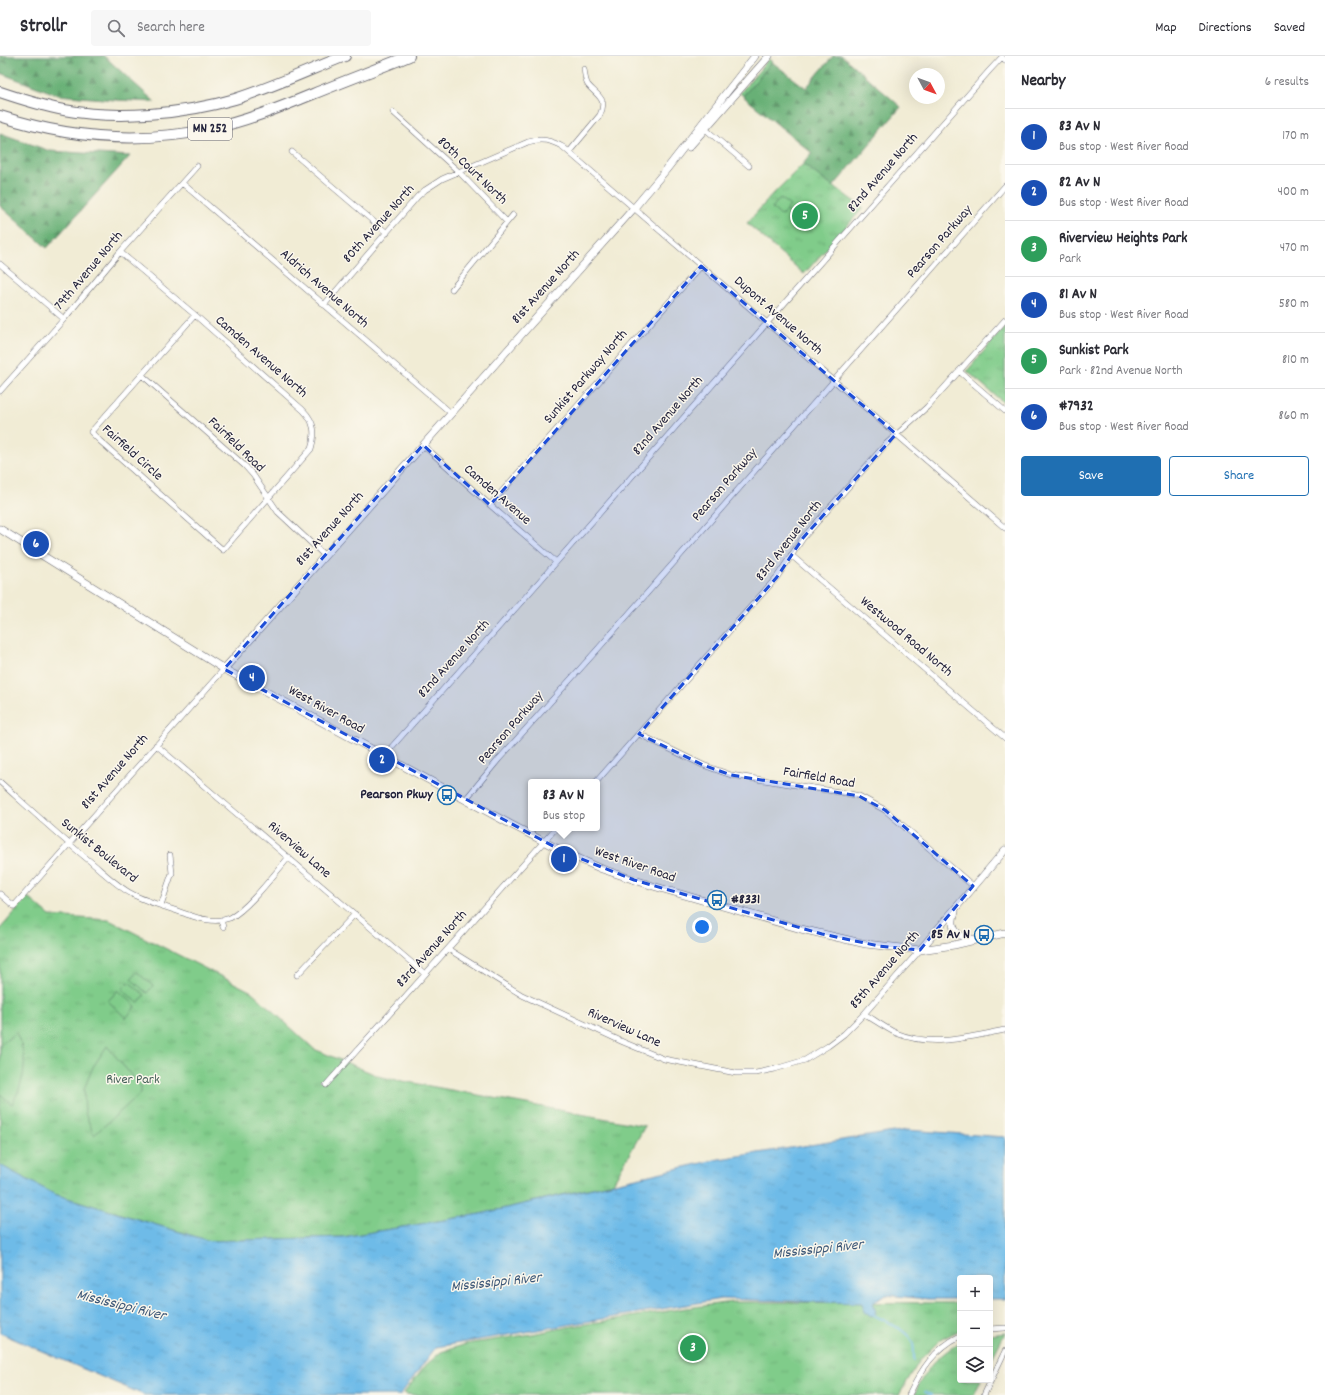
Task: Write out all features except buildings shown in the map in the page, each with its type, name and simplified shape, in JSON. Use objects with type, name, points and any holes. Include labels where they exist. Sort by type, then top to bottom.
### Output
[{"type":"highway","name":"MN 252","points":[[0,92],[33,102],[78,112],[129,114],[172,112],[202,107],[242,97],[345,56]]},
{"type":"highway","name":"MN 252","points":[[0,116],[47,129],[91,136],[146,137],[190,133],[263,114],[409,56]]},
{"type":"street","name":"81st Avenue North","points":[[703,127],[755,56]]},
{"type":"street","name":"81st Avenue North","points":[[0,894],[14,906],[324,555],[634,208],[703,127],[769,56]]},
{"type":"street","name":"82nd Avenue North","points":[[385,756],[388,750],[556,562],[970,92],[1002,57],[1005,60]]},
{"type":"street","points":[[569,152],[600,115],[602,110],[603,104],[601,98],[586,84],[584,69]]},
{"type":"street","name":"80th Court North","points":[[393,112],[459,172],[507,222],[452,289]]},
{"type":"street","points":[[703,127],[749,166]]},
{"type":"street","name":"Dupont Avenue North","points":[[528,142],[537,139],[546,139],[555,142],[569,152],[1005,528]]},
{"type":"street","name":"80th Avenue North","points":[[324,304],[425,190],[442,179],[528,142]]},
{"type":"street","points":[[292,152],[386,233]]},
{"type":"street","name":"79th Avenue North","points":[[0,391],[64,319],[120,252],[197,166]]},
{"type":"street","name":"Aldrich Avenue North","points":[[182,183],[451,413]]},
{"type":"street","name":"Pearson Parkway","points":[[464,800],[1005,186]]},
{"type":"street","points":[[507,222],[513,215]]},
{"type":"street","name":"Camden Avenue North","points":[[120,252],[195,314],[309,416],[315,432],[311,449],[268,498]]},
{"type":"street","points":[[0,264],[64,319]]},
{"type":"street","name":"Sunkist Parkway North","points":[[490,505],[701,266]]},
{"type":"street","name":"Fairfield Circle","points":[[195,314],[91,432],[223,550],[268,498]]},
{"type":"street","name":"83rd Avenue North","points":[[599,779],[777,577],[803,538],[886,444],[927,408],[1005,320]]},
{"type":"street","points":[[959,371],[1005,410]]},
{"type":"street","name":"Fairfield Road","points":[[142,375],[245,466],[254,475],[278,512],[324,555]]},
{"type":"street","name":"Camden Avenue","points":[[423,445],[556,562]]},
{"type":"street","name":"West River Road","points":[[0,529],[224,669],[543,842],[602,869],[686,896],[845,940],[879,946],[920,950],[954,945],[1005,933]]},
{"type":"street","name":"Westwood Road North","points":[[791,555],[1005,738]]},
{"type":"street","name":"Fairfield Road","points":[[639,734],[703,765],[731,775],[859,796],[885,810],[974,886]]},
{"type":"street","name":"Riverview Lane","points":[[156,745],[425,974]]},
{"type":"street","name":"Sunkist Boulevard","points":[[0,782],[69,844],[122,887],[142,899],[198,918],[221,920]]},
{"type":"street","name":"83rd Avenue North","points":[[326,1085],[553,831]]},
{"type":"street","name":"85th Avenue North","points":[[805,1060],[844,1034],[864,1014],[1005,850]]},
{"type":"street","points":[[161,905],[172,873],[170,855]]},
{"type":"street","points":[[223,927],[221,920],[229,918],[247,905],[289,857]]},
{"type":"street","points":[[956,908],[952,919],[955,930],[962,937],[976,939]]},
{"type":"street","points":[[297,975],[355,914]]},
{"type":"street","name":"Riverview Lane","points":[[448,949],[522,995],[623,1042],[664,1058],[736,1073],[756,1073],[805,1060]]},
{"type":"street","points":[[864,1014],[894,1032],[924,1040],[939,1041],[1005,1030]]},
{"type":"street","points":[[993,1329],[1005,1328]]},
{"type":"street","points":[[909,1395],[920,1373],[932,1357],[946,1344],[957,1338]]},
{"type":"street","points":[[984,1395],[1005,1351]]},
{"type":"highlighted area","points":[[701,266],[896,434],[803,538],[777,577],[639,734],[703,765],[731,775],[859,796],[885,810],[973,886],[920,950],[879,946],[822,934],[634,880],[564,852],[224,669],[423,445],[490,505]]},
{"type":"green space","points":[[0,56],[104,56],[155,102],[58,95],[0,73]]},
{"type":"green space","points":[[833,56],[842,56],[901,107],[833,187],[803,164],[812,153],[743,96],[772,62],[806,88]]},
{"type":"green space","points":[[769,59],[772,62],[743,96],[740,93]]},
{"type":"green space","points":[[0,133],[50,151],[130,156],[47,248],[0,206]]},
{"type":"green space","points":[[803,164],[863,208],[804,274],[747,223]]},
{"type":"green space","points":[[780,198],[790,206],[781,216],[772,208]]},
{"type":"green space","points":[[1005,326],[1005,404],[967,371]]},
{"type":"green space","name":"River Park","points":[[28,897],[50,916],[109,920],[252,992],[314,1049],[381,1077],[645,1126],[613,1183],[480,1214],[343,1237],[210,1241],[54,1194],[0,1165],[0,929]]},
{"type":"green space","points":[[137,972],[153,986],[147,993],[131,979]]},
{"type":"green space","points":[[129,982],[145,995],[138,1003],[122,989]]},
{"type":"green space","points":[[118,990],[136,1006],[126,1018],[108,1001]]},
{"type":"green space","points":[[16,1033],[24,1055],[24,1070],[21,1084],[12,1104],[0,1094],[0,1045]]},
{"type":"green space","points":[[107,1046],[141,1087],[141,1093],[94,1135],[85,1113],[84,1089],[93,1067]]},
{"type":"green space","points":[[733,1302],[957,1303],[957,1332],[940,1340],[920,1360],[899,1395],[414,1395],[404,1393],[426,1365],[441,1352],[466,1344],[686,1308]]},
{"type":"green space","points":[[1005,1333],[993,1356],[993,1347],[993,1335]]},
{"type":"green space","points":[[957,1344],[957,1383],[980,1383],[974,1395],[920,1395],[915,1393],[928,1369]]},
{"type":"water","name":"Mississippi River","points":[[907,1130],[1005,1137],[1005,1299],[993,1299],[993,1275],[957,1275],[957,1299],[928,1299],[886,1295],[873,1302],[876,1313],[871,1317],[864,1312],[862,1303],[721,1299],[436,1347],[400,1395],[144,1395],[0,1333],[0,1165],[54,1194],[210,1241],[343,1237],[480,1214],[719,1159]]},
{"type":"waterway","points":[[872,1312],[874,1315],[902,1331],[911,1339],[914,1350],[914,1360]]},
{"type":"waterway","points":[[925,1392],[931,1395]]},
{"type":"place","name":"Sunkist Park","points":[[805,216]]},
{"type":"place","name":"#7932","points":[[36,544]]},
{"type":"place","name":"81 Av N","points":[[252,678]]},
{"type":"place","name":"82 Av N","points":[[382,760]]},
{"type":"place","name":"Pearson Pkwy","points":[[447,795]]},
{"type":"place","name":"83 Av N","points":[[564,859]]},
{"type":"place","name":"#8331","points":[[717,900]]},
{"type":"place","name":"85 Av N","points":[[984,935]]},
{"type":"place","name":"Riverview Heights Park","points":[[693,1348]]}]
